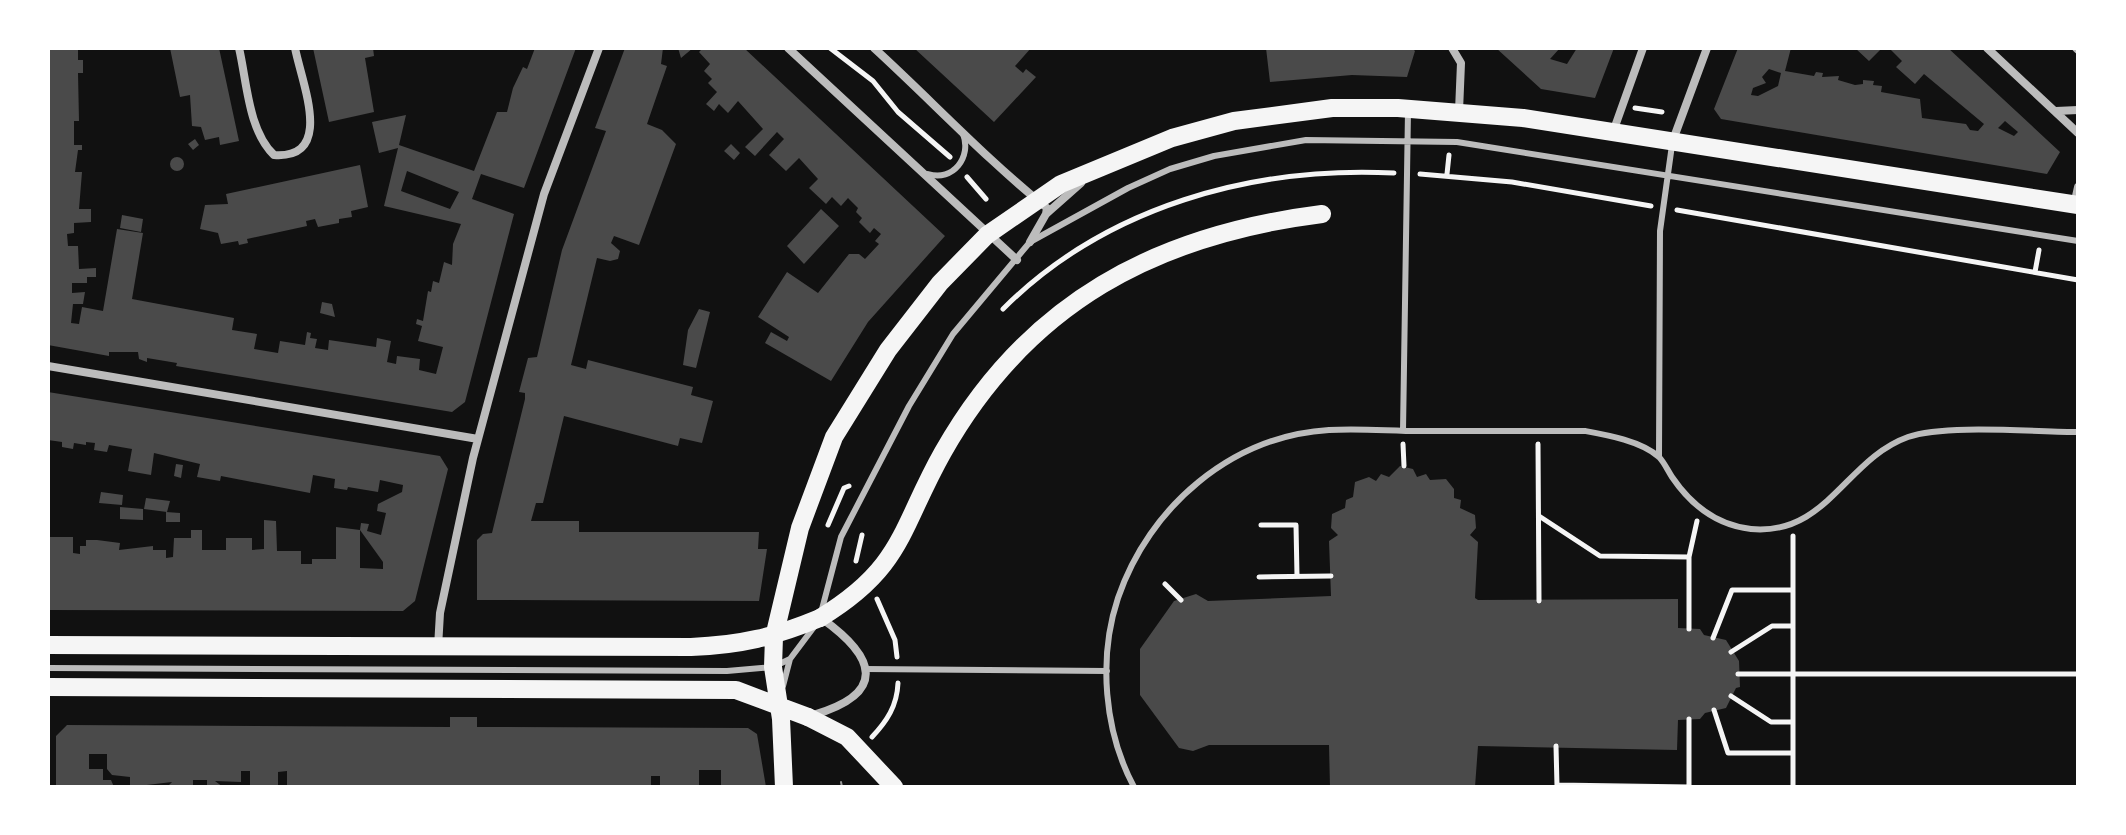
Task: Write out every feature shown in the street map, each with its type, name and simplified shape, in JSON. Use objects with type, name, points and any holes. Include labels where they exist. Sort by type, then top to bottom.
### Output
[{"type":"main road","points":[[784,787],[779,704],[781,663],[774,637],[802,522],[834,437],[888,350],[940,283],[987,235],[1041,206],[1093,172],[1172,138],[1234,121],[1332,108],[1408,108],[1459,111],[1613,132],[1929,185],[2077,199]]},
{"type":"main road","points":[[48,645],[691,647],[736,645],[774,637],[820,618],[866,585],[893,556],[942,453],[964,417],[1018,351],[1049,322],[1119,274],[1157,255],[1238,227],[1322,214]]},
{"type":"main road","points":[[48,687],[736,690],[779,704],[847,737],[894,787]]},
{"type":"street","points":[[239,48],[256,127],[265,147],[274,155],[289,156],[302,150],[310,141],[295,48]]},
{"type":"street","points":[[438,647],[440,613],[478,439],[544,194],[599,48]]},
{"type":"street","points":[[788,48],[1017,260]]},
{"type":"street","points":[[874,48],[960,127],[1010,180],[1041,206],[1030,242]]},
{"type":"street","points":[[1452,48],[1461,63],[1459,111]]},
{"type":"street","points":[[1613,132],[1643,48]]},
{"type":"street","points":[[1673,141],[1707,48]]},
{"type":"street","points":[[1987,48],[2078,133]]},
{"type":"street","points":[[2055,111],[2078,110]]},
{"type":"street","points":[[48,366],[478,439]]},
{"type":"street","points":[[808,717],[850,702],[860,689],[865,669],[854,643],[820,618]]},
{"type":"lane","points":[[1403,431],[1404,195],[1408,174],[1408,108]]},
{"type":"lane","points":[[920,172],[933,176],[948,174],[958,167],[966,143],[960,127]]},
{"type":"lane","points":[[48,668],[727,671],[781,663],[820,618],[841,537],[909,406],[953,334],[1030,242],[1128,188],[1170,169],[1214,156],[1306,140],[1457,142],[1667,174],[1948,223],[2078,241]]},
{"type":"lane","points":[[1659,457],[1663,208],[1673,141]]},
{"type":"lane","points":[[1134,787],[1116,740],[1107,671],[1111,627],[1130,567],[1164,514],[1194,485],[1248,451],[1288,437],[1329,430],[1606,434],[1659,457],[1700,509],[1715,519],[1746,528],[1793,522],[1825,505],[1877,453],[1908,437],[1942,432],[2078,432]]},
{"type":"lane","points":[[865,669],[1107,671]]},
{"type":"path","points":[[830,48],[873,81],[898,112],[953,161]]},
{"type":"path","points":[[1633,107],[1662,112]]},
{"type":"path","points":[[1003,309],[1064,260],[1101,236],[1181,200],[1222,187],[1308,172],[1408,174],[1512,182],[2078,280]]},
{"type":"path","points":[[963,173],[986,199]]},
{"type":"path","points":[[975,208],[992,194]]},
{"type":"path","points":[[2035,245],[2034,248],[2039,249],[2035,272]]},
{"type":"path","points":[[1538,431],[1539,601]]},
{"type":"path","points":[[1689,629],[1689,557],[1700,509]]},
{"type":"path","points":[[1539,516],[1600,556],[1689,557]]},
{"type":"path","points":[[1793,522],[1793,787]]},
{"type":"path","points":[[853,574],[861,536],[868,523]]},
{"type":"path","points":[[1261,525],[1296,525],[1297,576]]},
{"type":"path","points":[[1259,577],[1331,576]]},
{"type":"path","points":[[1165,584],[1181,600]]},
{"type":"path","points":[[1713,638],[1732,590],[1793,590]]},
{"type":"path","points":[[1731,652],[1772,626],[1793,626]]},
{"type":"path","points":[[1738,674],[2078,674]]},
{"type":"path","points":[[1731,696],[1771,722],[1792,722]]},
{"type":"path","points":[[1714,710],[1728,753],[1792,753]]},
{"type":"path","points":[[1556,746],[1557,786],[1689,786],[1689,719]]},
{"type":"building","points":[[48,48],[78,48],[78,60],[83,60],[83,73],[78,73],[79,121],[74,121],[74,145],[82,145],[82,150],[78,150],[75,172],[82,172],[79,209],[91,209],[91,222],[74,223],[74,233],[67,234],[68,246],[78,246],[79,269],[96,268],[96,277],[87,277],[87,283],[72,283],[72,293],[85,292],[83,304],[73,304],[71,323],[79,324],[82,307],[103,311],[117,229],[143,233],[132,299],[234,318],[232,330],[257,334],[254,349],[278,353],[280,341],[305,345],[307,332],[311,333],[310,338],[317,339],[315,348],[328,350],[329,340],[376,347],[377,338],[391,341],[387,362],[396,364],[397,356],[420,359],[419,370],[436,374],[443,347],[418,341],[422,326],[416,324],[417,319],[423,321],[428,291],[431,292],[433,281],[439,283],[444,262],[452,265],[453,244],[461,224],[384,206],[398,148],[379,153],[372,122],[406,115],[399,145],[474,171],[497,112],[507,112],[513,88],[523,67],[527,69],[535,48],[576,48],[524,188],[481,174],[472,199],[514,214],[465,402],[452,412],[176,366],[177,363],[147,358],[147,362],[139,359],[138,352],[109,352],[109,356],[48,345]],"holes":[[[407,171],[459,192],[450,209],[401,191]]]},
{"type":"building","points":[[170,48],[219,48],[239,141],[220,145],[219,137],[205,140],[201,127],[192,126],[190,95],[180,97]]},
{"type":"building","points":[[313,48],[373,48],[374,56],[365,58],[374,112],[329,122]]},
{"type":"building","points":[[625,48],[663,48],[661,64],[667,66],[647,124],[662,130],[676,144],[639,245],[614,236],[611,243],[620,251],[618,259],[597,258],[571,365],[586,369],[588,360],[693,387],[691,395],[713,401],[702,443],[680,438],[678,446],[564,416],[543,503],[536,503],[531,521],[579,521],[579,532],[759,532],[758,549],[767,549],[759,601],[477,600],[477,540],[483,534],[492,533],[525,399],[525,393],[519,392],[528,358],[537,357],[562,250],[606,131],[595,128]]},
{"type":"building","points":[[678,48],[693,48],[681,58]]},
{"type":"building","points":[[703,48],[744,48],[945,236],[868,322],[831,381],[765,343],[771,332],[787,341],[789,337],[758,317],[787,272],[818,293],[849,254],[859,254],[865,259],[879,244],[875,241],[881,234],[874,228],[870,233],[859,222],[862,218],[856,212],[858,208],[848,198],[841,206],[832,197],[826,204],[809,188],[818,179],[799,158],[786,171],[769,155],[784,139],[777,132],[755,156],[745,147],[763,129],[738,101],[728,113],[719,104],[714,111],[706,104],[717,92],[708,83],[712,79],[704,71],[710,64],[699,52]]},
{"type":"building","points":[[914,48],[1031,48],[1015,66],[1023,73],[1026,69],[1036,77],[994,122]]},
{"type":"building","points":[[1266,48],[1412,48],[1415,51],[1407,77],[1352,75],[1270,82]]},
{"type":"building","points":[[1496,48],[1560,48],[1550,59],[1567,64],[1577,48],[1614,48],[1595,98],[1541,89]]},
{"type":"building","points":[[1738,48],[1791,48],[1785,71],[1814,76],[1816,72],[1823,73],[1822,77],[1839,76],[1838,80],[1855,85],[1863,84],[1863,80],[1874,81],[1873,85],[1882,86],[1881,92],[1920,99],[1922,118],[1966,124],[1970,130],[1978,131],[1984,124],[1924,74],[1915,84],[1896,67],[1902,61],[1889,48],[1948,48],[2060,152],[2047,174],[1721,119],[1714,109]],"holes":[[[1769,69],[1781,73],[1778,86],[1758,96],[1751,95],[1753,88],[1766,83],[1762,77]],[[2005,121],[2018,132],[2014,136],[1998,128]]]},
{"type":"building","points":[[1855,48],[1882,48],[1869,61]]},
{"type":"building","points":[[195,139],[199,145],[193,150],[188,144]]},
{"type":"building","points":[[731,144],[740,153],[734,160],[724,151]]},
{"type":"building","points":[[177,157],[184,164],[177,171],[170,164]]},
{"type":"building","points":[[360,165],[368,207],[351,211],[352,217],[339,219],[339,223],[318,227],[315,219],[306,221],[307,226],[247,239],[248,243],[239,245],[238,241],[221,244],[218,233],[200,229],[205,205],[228,204],[226,194]]},
{"type":"building","points":[[821,209],[839,226],[804,264],[787,246]]},
{"type":"building","points":[[122,215],[143,219],[141,232],[120,228]]},
{"type":"building","points":[[322,302],[332,304],[335,317],[320,313]]},
{"type":"building","points":[[699,309],[710,312],[696,368],[683,365],[688,330]]},
{"type":"building","points":[[48,392],[440,456],[448,469],[415,601],[403,611],[48,610],[48,537],[73,537],[73,553],[80,554],[80,546],[86,546],[86,540],[97,540],[120,543],[119,550],[153,546],[153,550],[166,550],[166,558],[173,557],[174,538],[191,538],[191,530],[202,530],[202,550],[226,550],[226,538],[252,538],[252,550],[264,549],[264,520],[276,521],[277,551],[301,551],[301,564],[312,564],[312,559],[336,559],[336,527],[360,530],[361,523],[369,524],[367,531],[381,535],[386,513],[377,511],[378,504],[402,492],[403,485],[380,480],[378,492],[348,487],[347,490],[334,488],[335,479],[313,475],[310,493],[221,476],[220,481],[197,477],[200,464],[154,453],[151,475],[128,471],[132,449],[109,445],[107,452],[94,450],[95,443],[86,442],[86,445],[74,443],[73,449],[62,447],[62,442],[48,440]],"holes":[[[360,530],[383,562],[383,569],[360,568]]]},
{"type":"building","points":[[176,464],[183,465],[181,478],[174,476]]},
{"type":"building","points":[[1400,466],[1413,469],[1417,477],[1426,474],[1430,480],[1446,479],[1454,489],[1454,498],[1461,500],[1460,508],[1475,515],[1476,528],[1470,535],[1478,542],[1475,598],[1678,599],[1678,628],[1700,629],[1704,635],[1726,640],[1739,661],[1740,687],[1736,688],[1726,708],[1705,713],[1700,719],[1678,720],[1677,750],[1478,746],[1475,787],[1330,787],[1329,745],[1209,745],[1193,751],[1179,748],[1140,695],[1140,649],[1174,601],[1196,594],[1208,601],[1331,596],[1329,541],[1338,535],[1331,528],[1332,514],[1345,508],[1346,500],[1353,497],[1355,482],[1369,477],[1376,481],[1381,474],[1389,477]]},
{"type":"building","points":[[101,492],[123,495],[122,505],[99,503]]},
{"type":"building","points":[[146,498],[170,501],[167,512],[144,509]]},
{"type":"building","points":[[120,507],[143,509],[143,520],[120,519]]},
{"type":"building","points":[[166,512],[180,513],[180,522],[166,522]]},
{"type":"building","points":[[450,717],[477,717],[477,727],[748,728],[757,734],[766,787],[721,787],[721,770],[699,770],[699,787],[660,787],[660,776],[651,776],[651,787],[287,787],[287,771],[278,772],[278,787],[250,787],[250,771],[241,771],[241,782],[215,781],[223,787],[207,787],[207,780],[193,780],[193,787],[167,787],[172,782],[130,787],[130,777],[112,775],[107,769],[107,754],[89,754],[89,769],[103,769],[103,780],[111,780],[114,787],[56,787],[56,736],[67,725],[450,727]]},
{"type":"tram line","points":[[841,782],[842,787]]}]
